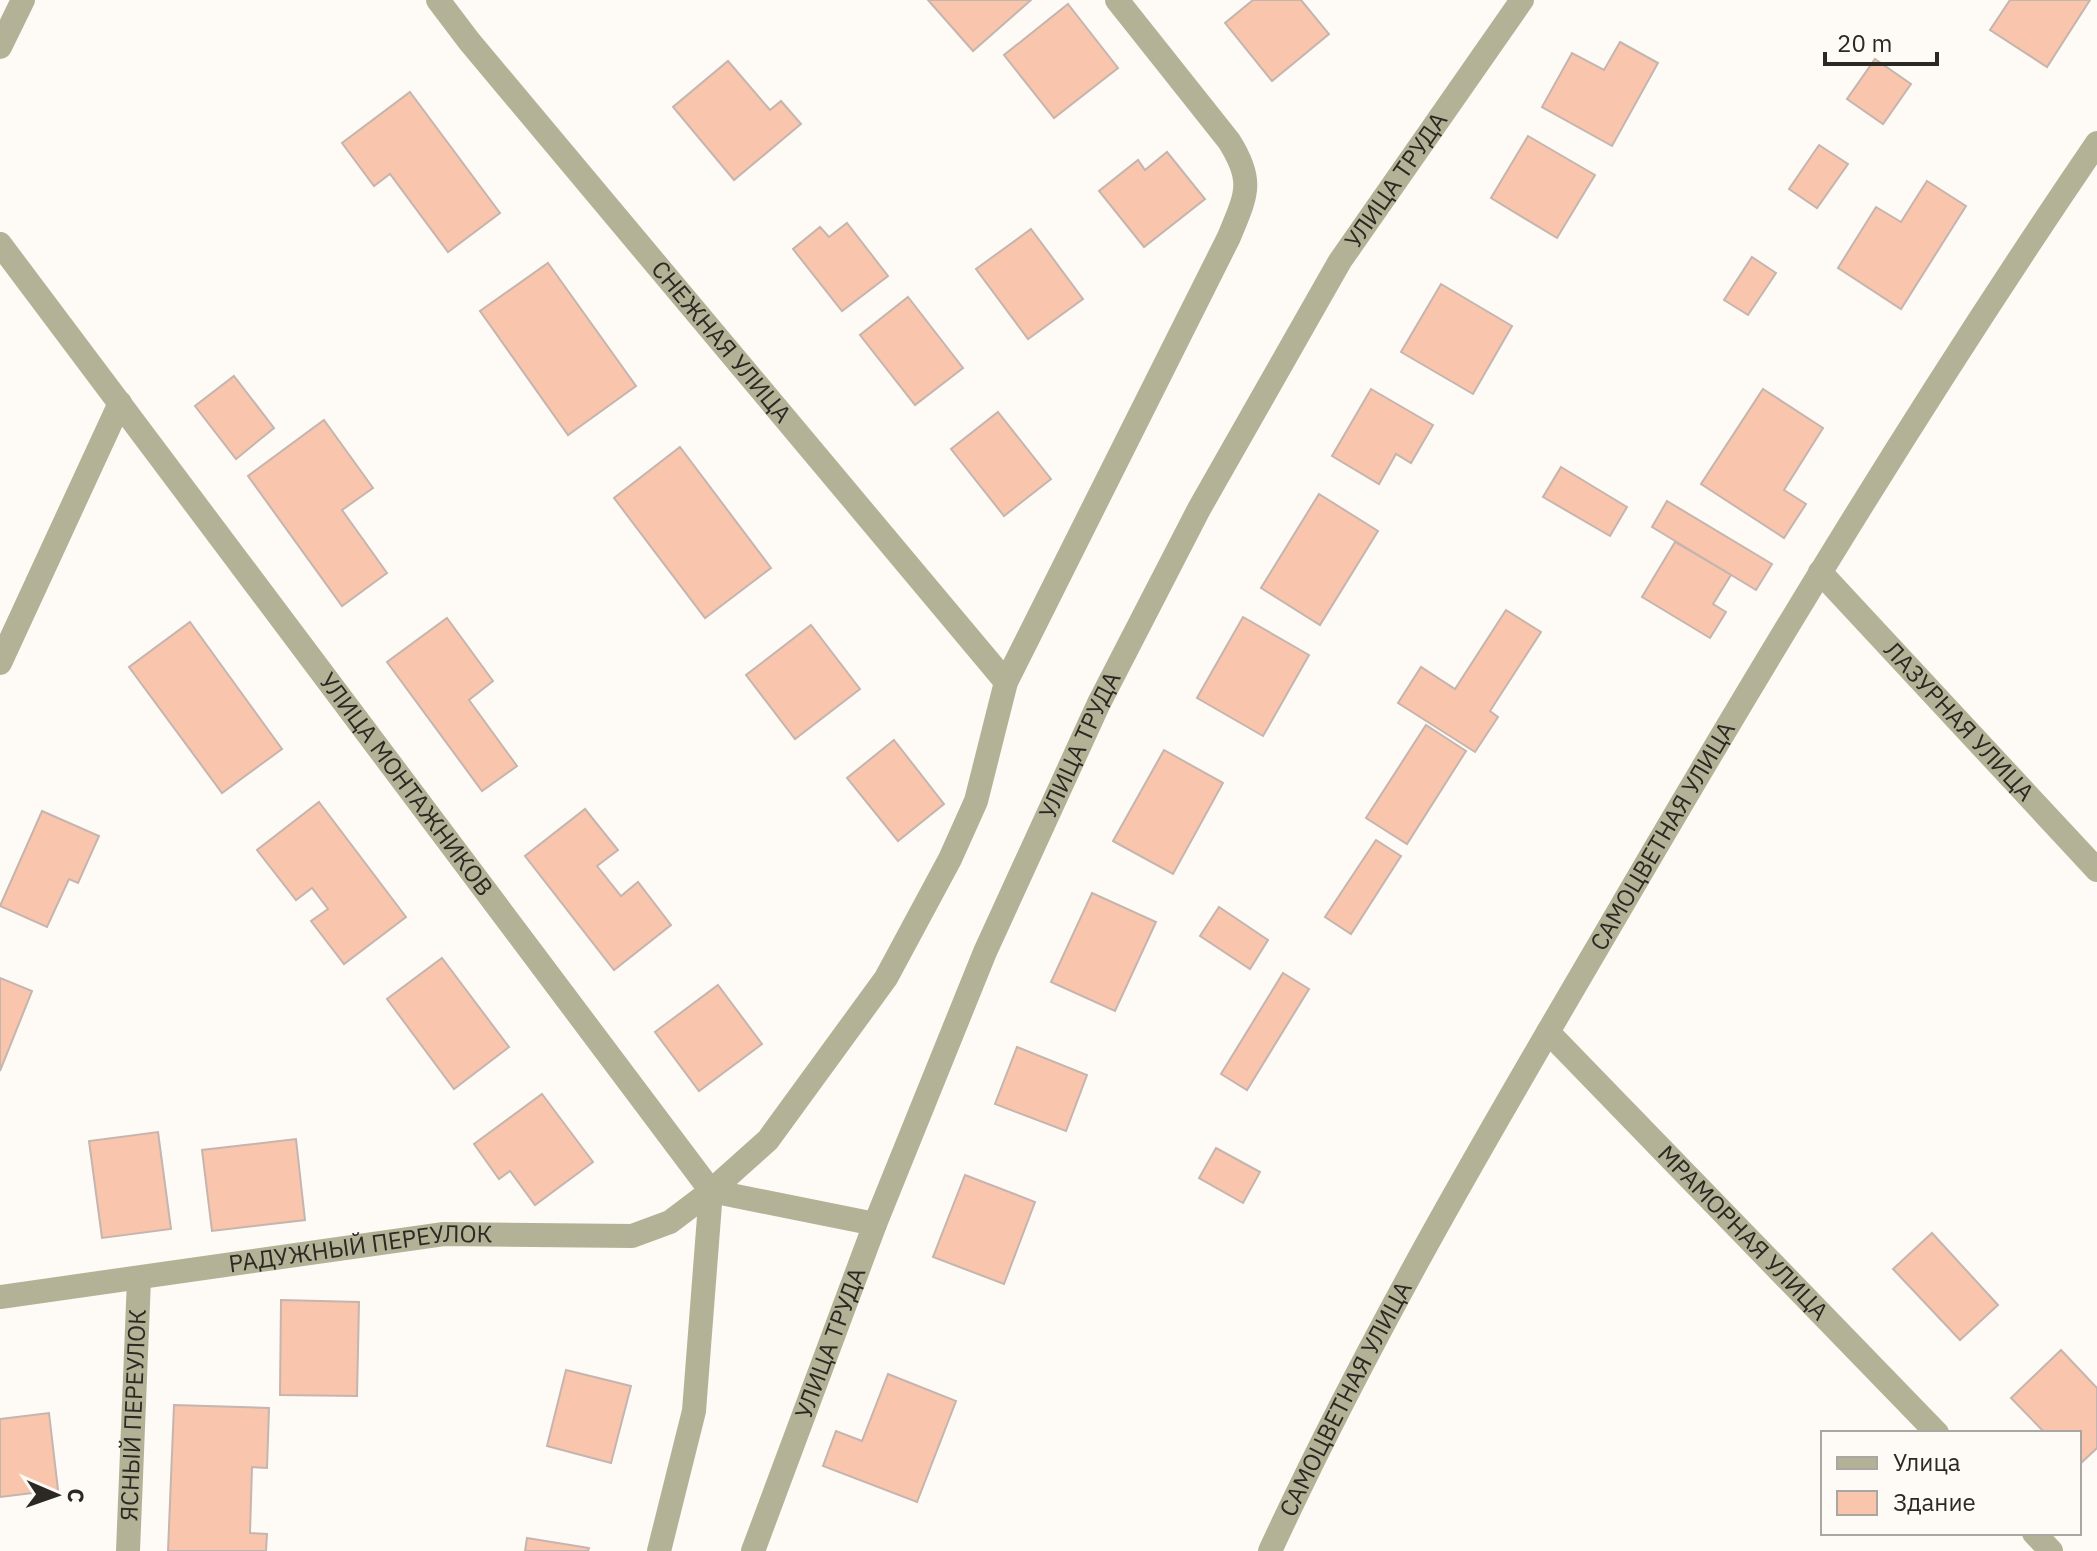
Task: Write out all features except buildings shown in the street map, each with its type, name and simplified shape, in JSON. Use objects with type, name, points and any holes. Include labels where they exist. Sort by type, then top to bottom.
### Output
[{"type":"street","points":[[0,47],[23,0]]},
{"type":"street","name":"СНЕЖНАЯ УЛИЦА","points":[[438,0],[469,41],[1006,682]]},
{"type":"street","points":[[659,1551],[694,1411],[711,1191],[768,1140],[886,978],[950,859],[976,801],[1006,682],[1222,251],[1248,191],[1244,164],[1229,141],[1117,0]]},
{"type":"street","name":"УЛИЦА ТРУДА","points":[[753,1551],[875,1224],[985,952],[1099,703],[1199,509],[1340,261],[1522,0]]},
{"type":"street","name":"САМОЦВЕТНАЯ УЛИЦА","points":[[1270,1551],[1411,1267],[1548,1032],[1820,572],[1977,318],[2097,143]]},
{"type":"street","name":"УЛИЦА МОНТАЖНИКОВ","points":[[0,244],[711,1191]]},
{"type":"street","points":[[0,663],[120,403]]},
{"type":"street","name":"ЛАЗУРНАЯ УЛИЦА","points":[[1820,572],[2097,870]]},
{"type":"street","name":"МРАМОРНАЯ УЛИЦА","points":[[1548,1032],[1935,1431]]},
{"type":"street","points":[[711,1191],[875,1224]]},
{"type":"street","name":"РАДУЖНЫЙ ПЕРЕУЛОК","points":[[0,1297],[444,1234],[632,1236],[670,1222],[711,1191]]},
{"type":"street","name":"ЯСНЫЙ ПЕРЕУЛОК","points":[[128,1551],[139,1279]]},
{"type":"street","points":[[2036,1535],[2051,1551]]}]
